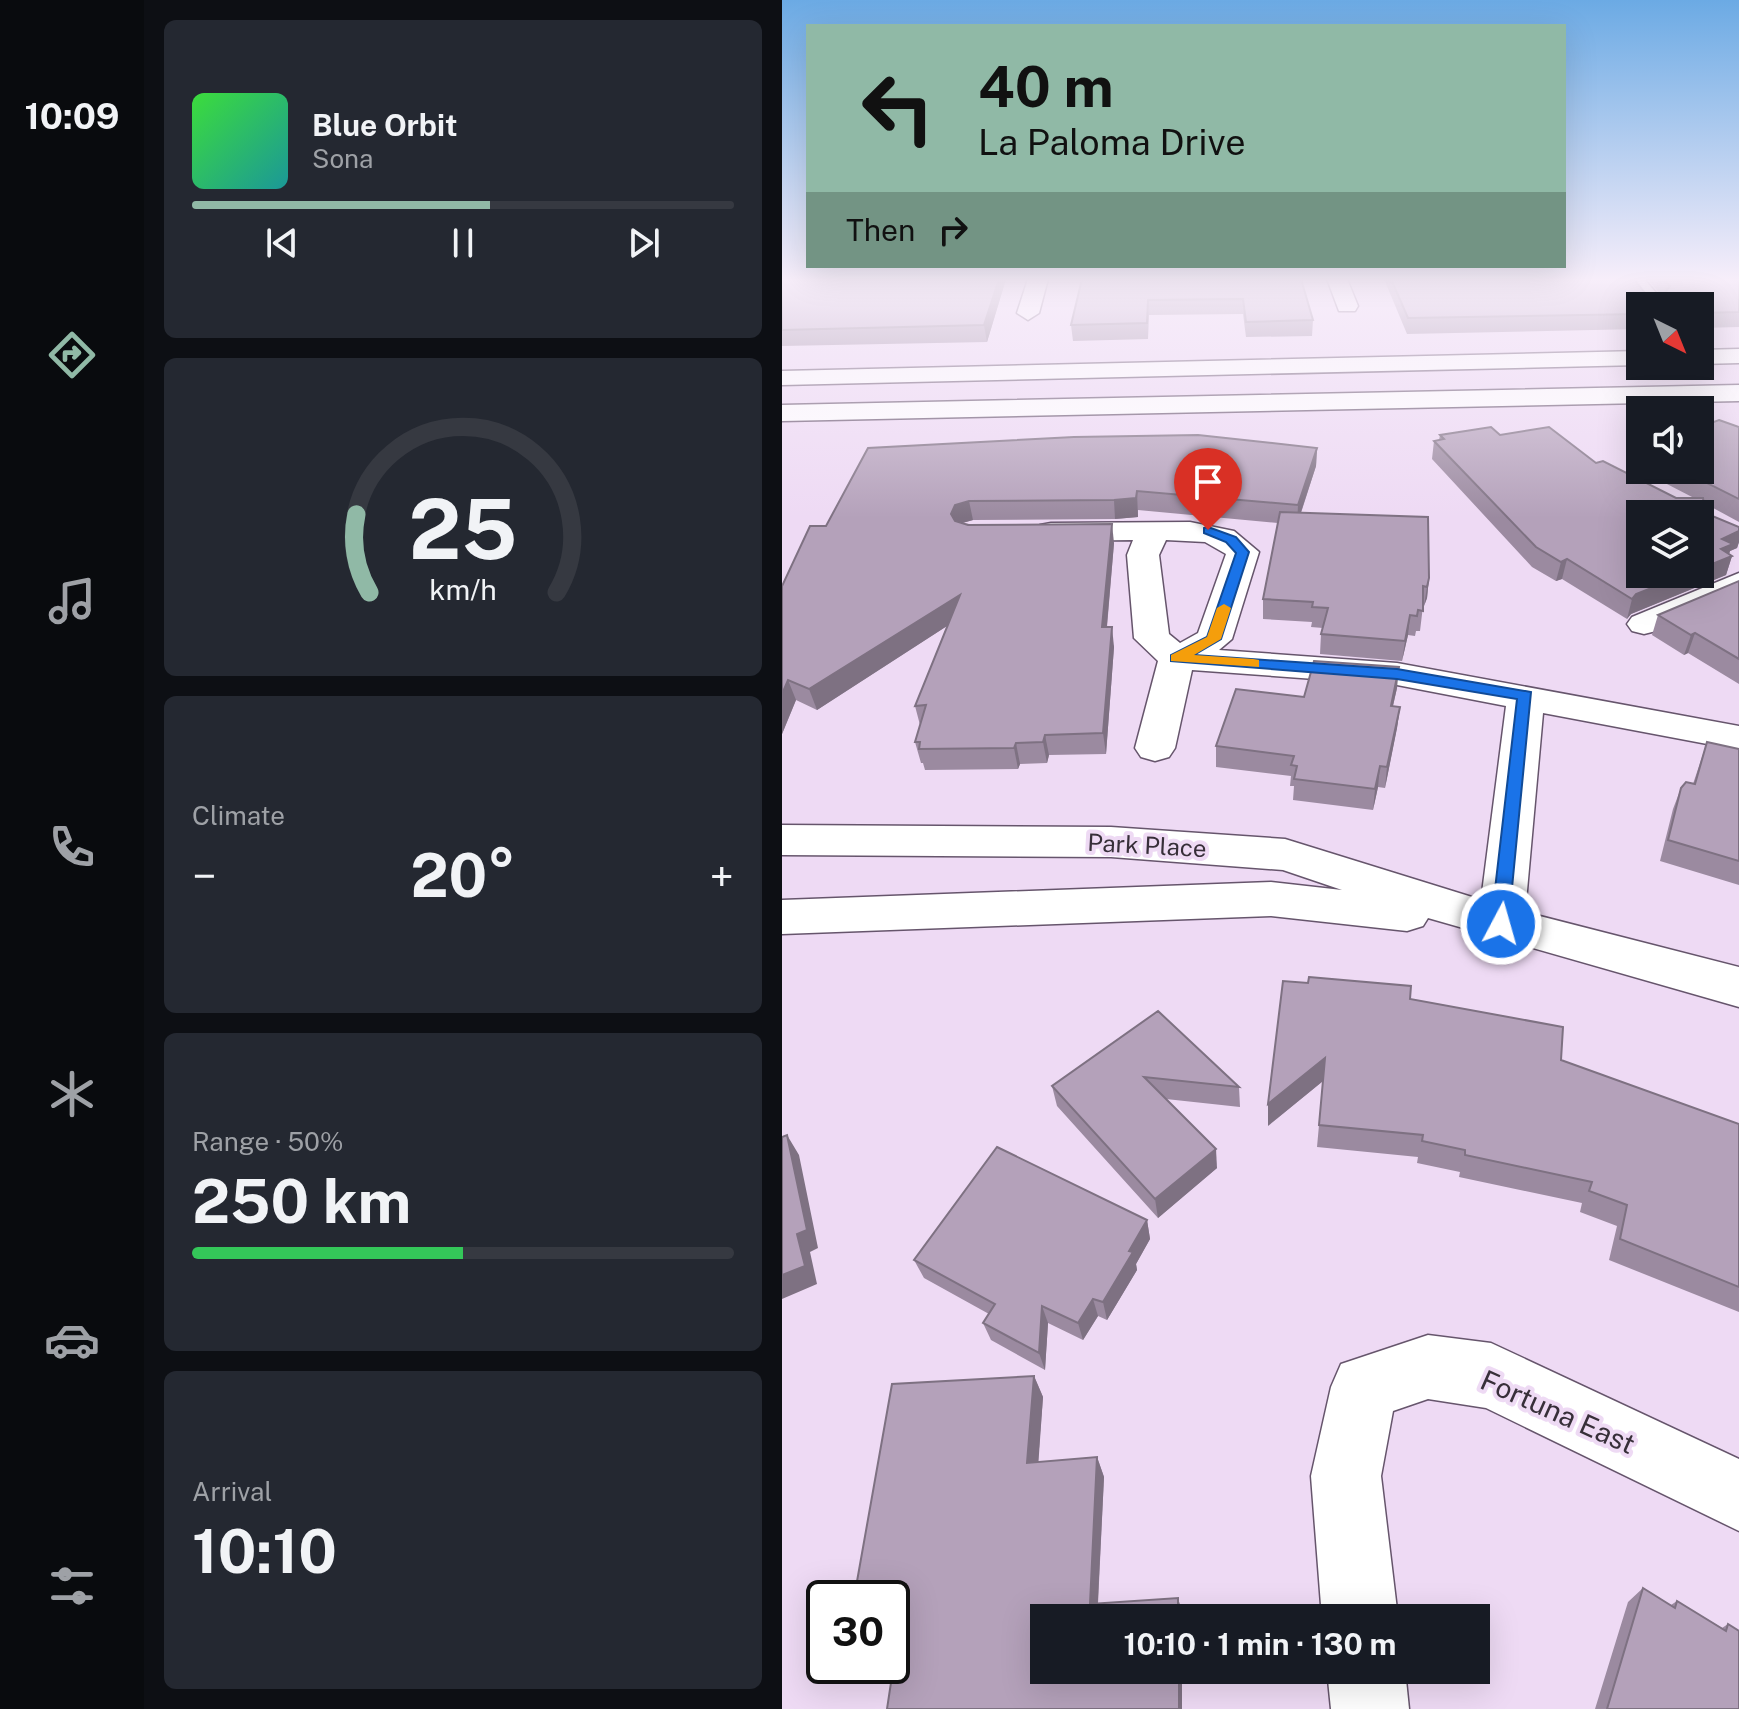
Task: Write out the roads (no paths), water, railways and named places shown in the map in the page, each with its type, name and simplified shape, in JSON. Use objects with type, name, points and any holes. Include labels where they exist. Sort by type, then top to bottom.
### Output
[{"type":"street","points":[[782,378],[1608,359]]},
{"type":"street","points":[[782,413],[1739,393]]},
{"type":"street","points":[[1018,532],[1208,530],[1231,539],[1243,552],[1214,639],[1177,658],[1155,748]]},
{"type":"street","points":[[1153,531],[1143,555],[1152,638],[1177,658],[1397,674],[1739,738]]},
{"type":"street","points":[[1644,624],[1739,583]]},
{"type":"street","points":[[1501,924],[1526,696]]},
{"type":"street","name":"Park Place","points":[[782,840],[1111,842],[1285,855],[1501,924],[1621,953],[1739,987]]},
{"type":"street","name":"Park Place","points":[[782,917],[1271,899],[1501,924]]},
{"type":"street","name":"Fortuna East","points":[[1359,1604],[1346,1476],[1364,1387],[1428,1367],[1491,1376],[1739,1496]]},
{"type":"street","points":[[1367,1684],[1370,1709]]}]
